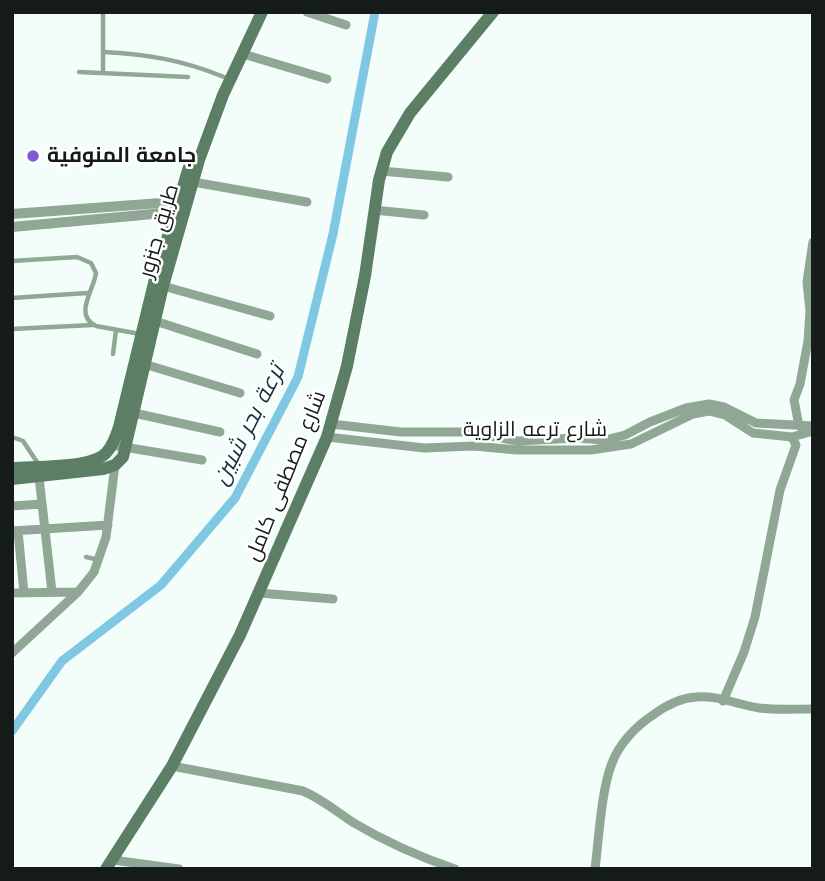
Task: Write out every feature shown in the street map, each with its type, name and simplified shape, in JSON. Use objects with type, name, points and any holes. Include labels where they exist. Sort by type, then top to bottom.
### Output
[{"type":"main road","name":"طريق جنزور","points":[[110,448],[119,427],[141,334],[204,121],[254,12]]},
{"type":"main road","name":"طريق جنزور","points":[[116,465],[127,448],[163,286],[214,116],[262,12]]},
{"type":"main road","name":"شارع مصطفى كامل","points":[[109,864],[172,766],[240,635],[329,430],[350,353],[381,171],[387,152],[401,125],[493,12]]},
{"type":"main road","points":[[12,479],[101,457],[110,448]]},
{"type":"main road","points":[[12,468],[39,471],[103,469],[116,465]]},
{"type":"street","points":[[307,12],[346,25]]},
{"type":"street","points":[[243,54],[327,79]]},
{"type":"street","points":[[381,171],[448,177]]},
{"type":"street","points":[[193,182],[307,201]]},
{"type":"street","points":[[174,218],[164,213],[18,226],[17,213],[161,203],[172,200],[181,193]]},
{"type":"street","points":[[374,210],[424,215]]},
{"type":"street","points":[[799,426],[794,400],[809,331],[807,282],[813,242]]},
{"type":"street","points":[[163,286],[270,316]]},
{"type":"street","points":[[155,321],[257,354]]},
{"type":"street","points":[[144,364],[240,393]]},
{"type":"street","name":"شارع ترعه الزاوية","points":[[329,430],[474,433],[518,441],[577,438],[605,440],[625,435],[686,408],[709,404],[724,407],[756,423],[813,426]]},
{"type":"street","name":"شارع ترعه الزاوية","points":[[329,430],[424,448],[474,446],[517,450],[591,450],[631,444],[693,414],[709,411],[725,415],[753,433],[792,438],[813,431]]},
{"type":"street","points":[[134,413],[220,432]]},
{"type":"street","points":[[723,701],[744,652],[755,617],[780,489],[796,445],[792,438]]},
{"type":"street","points":[[110,448],[127,448],[202,460]]},
{"type":"street","points":[[15,647],[78,592],[99,561],[108,525],[116,465]]},
{"type":"street","points":[[39,471],[52,592]]},
{"type":"street","points":[[12,506],[42,505]]},
{"type":"street","points":[[24,593],[17,560],[15,531],[108,525]]},
{"type":"street","points":[[12,593],[78,592]]},
{"type":"street","points":[[259,593],[333,598]]},
{"type":"street","points":[[595,869],[606,787],[612,763],[623,744],[641,723],[680,700],[704,697],[761,708],[813,709]]},
{"type":"street","points":[[172,766],[303,791],[398,846],[455,869]]},
{"type":"street","points":[[109,864],[179,869]]},
{"type":"lane","points":[[103,12],[103,73]]},
{"type":"lane","points":[[103,52],[173,59],[224,77]]},
{"type":"lane","points":[[79,72],[188,77]]},
{"type":"lane","points":[[12,261],[82,257],[91,263],[96,273],[88,293],[87,316],[93,325]]},
{"type":"lane","points":[[12,298],[88,293]]},
{"type":"lane","points":[[12,329],[93,325],[141,334]]},
{"type":"lane","points":[[113,354],[116,330]]},
{"type":"lane","points":[[12,437],[23,441],[29,447],[39,471]]},
{"type":"lane","points":[[86,557],[99,561]]},
{"type":"waterway","name":"ترعة بحر شبين","points":[[12,731],[62,661],[161,585],[235,498],[298,377],[333,234],[375,12]]},
{"type":"place","name":"جامعة المنوفية","points":[[33,156]]}]
